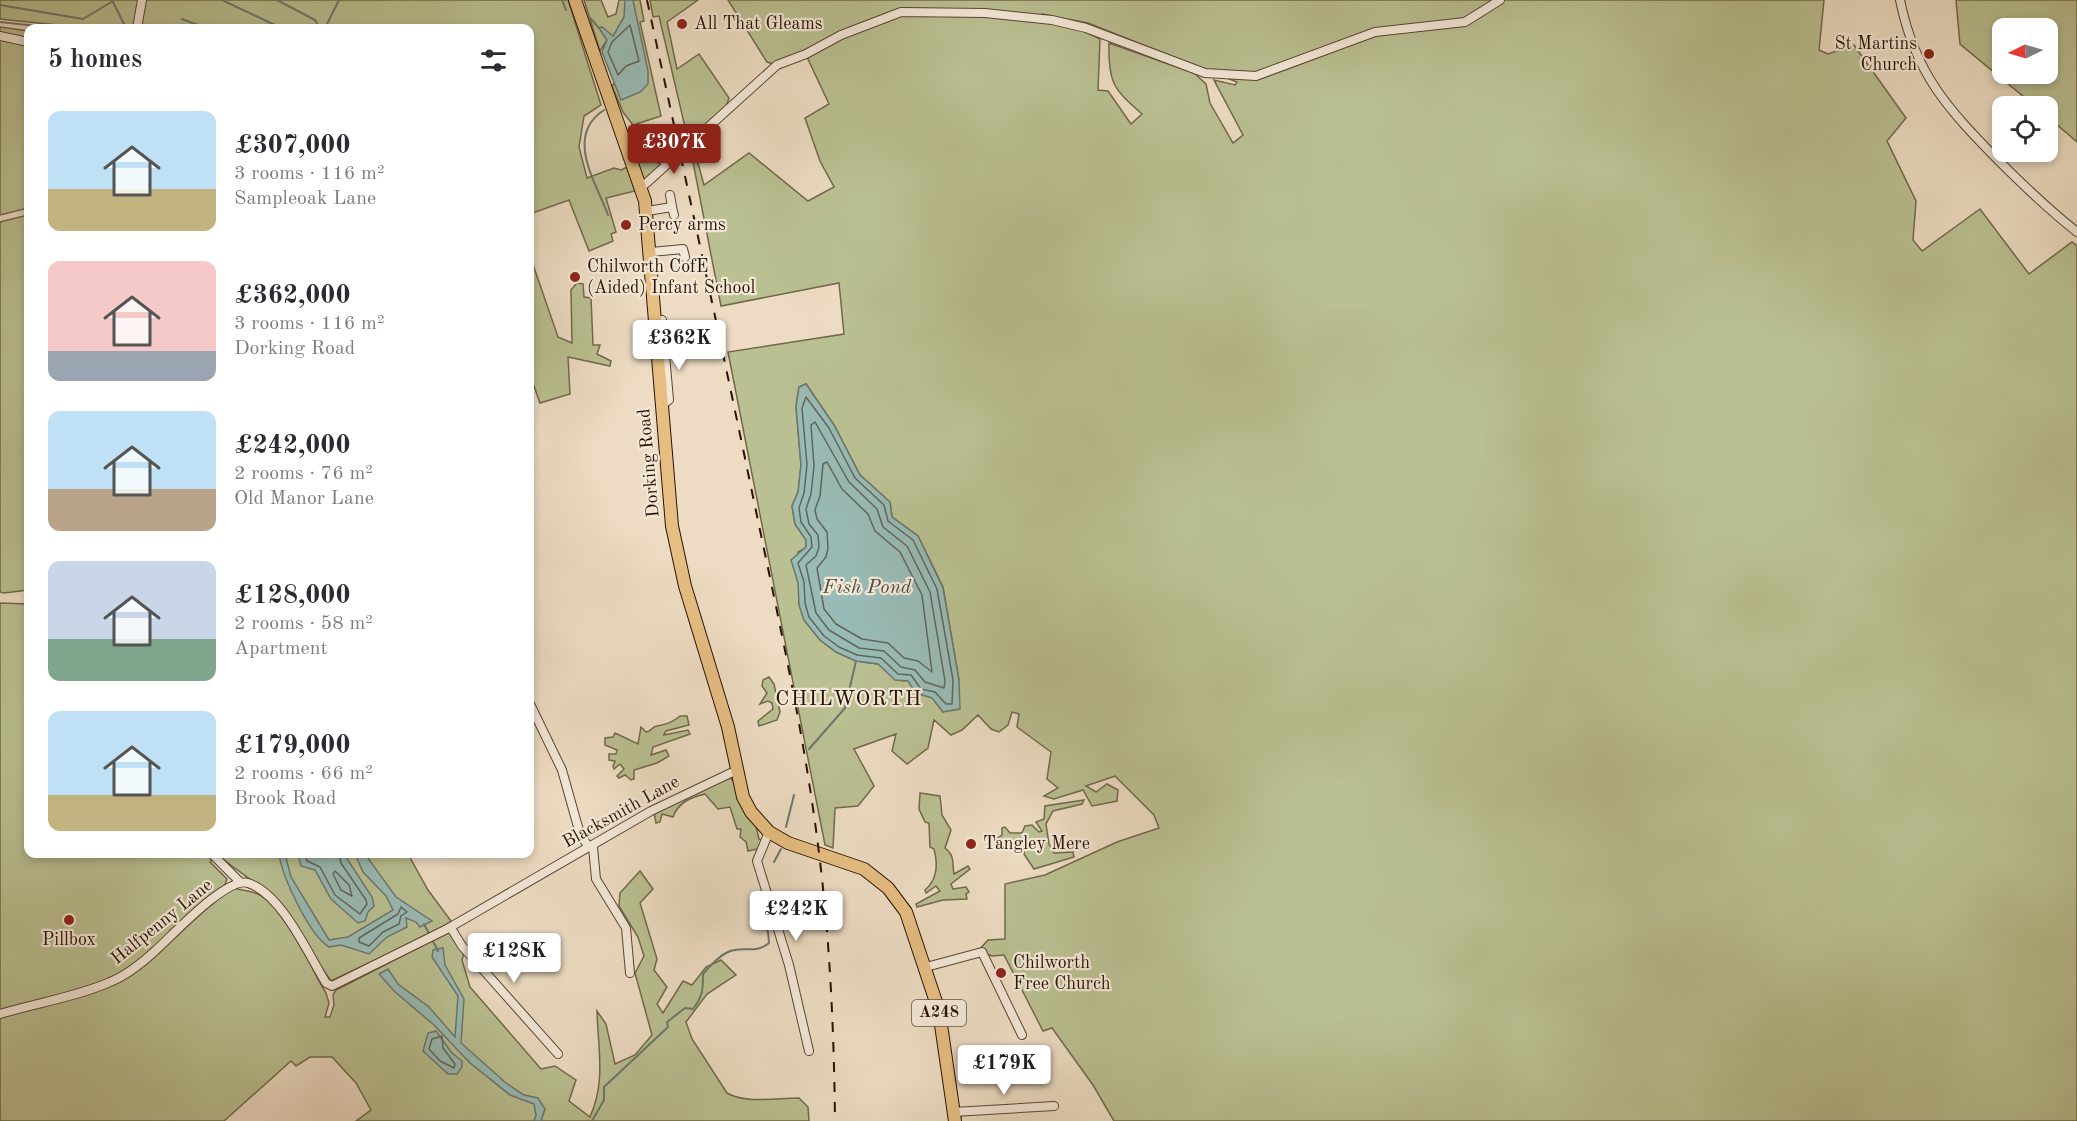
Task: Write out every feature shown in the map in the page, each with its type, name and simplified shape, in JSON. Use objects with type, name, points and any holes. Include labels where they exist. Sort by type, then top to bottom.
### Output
[{"type":"main road","name":"Dorking Road","points":[[575,0],[600,78],[642,187],[647,211],[662,356],[666,477],[677,555],[729,727],[746,804],[769,832],[788,843],[864,869],[888,888],[906,912],[926,967]]},
{"type":"main road","name":"A248","points":[[926,967],[939,1011],[955,1116]]},
{"type":"street","points":[[138,24],[142,0]]},
{"type":"street","points":[[642,187],[777,65],[806,54],[841,35],[901,12],[985,13],[1052,20],[1086,28],[1205,73],[1256,76],[1375,32],[1465,22],[1500,0]]},
{"type":"street","points":[[1900,0],[1911,44],[1926,76],[1953,114],[2048,209],[2077,232]]},
{"type":"street","points":[[0,36],[24,41]]},
{"type":"street","points":[[627,147],[636,146],[668,163]]},
{"type":"street","points":[[647,211],[673,211],[670,195]]},
{"type":"street","points":[[651,252],[683,250]]},
{"type":"street","points":[[662,320],[662,356]]},
{"type":"street","points":[[534,712],[562,770],[580,834],[590,847],[596,879],[626,928],[630,973]]},
{"type":"street","name":"Blacksmith Lane","points":[[332,986],[451,928],[651,811],[737,770]]},
{"type":"street","points":[[769,832],[757,861],[789,965],[809,1052]]},
{"type":"street","points":[[216,858],[240,882]]},
{"type":"street","name":"Halfpenny Lane","points":[[0,1014],[111,982],[153,953],[223,890],[240,882],[249,883],[269,897],[295,930],[326,983],[332,986]]},
{"type":"street","points":[[451,928],[462,946],[558,1054]]},
{"type":"street","points":[[926,967],[982,952],[1022,1035]]},
{"type":"street","points":[[955,1116],[1054,1106]]},
{"type":"green space","points":[[0,0],[568,0],[601,105],[584,116],[579,147],[587,178],[614,168],[621,170],[627,167],[635,191],[606,198],[616,232],[611,234],[613,241],[589,251],[569,200],[534,213],[534,24],[47,24],[0,19]]},
{"type":"green space","points":[[584,0],[601,0],[608,17],[616,14],[619,0],[640,0],[644,21],[640,22],[661,116],[633,125],[623,112],[612,86],[633,62],[602,27],[599,28],[607,40],[600,51]]},
{"type":"green space","points":[[650,0],[698,0],[667,22],[677,69],[699,54],[729,98],[725,110],[689,144],[659,16],[653,17]]},
{"type":"green space","points":[[728,0],[1824,0],[1819,50],[1828,54],[1854,45],[1906,118],[1887,141],[1916,201],[1913,240],[1922,251],[1980,209],[2029,274],[2072,242],[2077,246],[2077,1121],[1114,1121],[1093,1085],[1052,1028],[1043,1031],[1004,955],[992,956],[978,951],[988,940],[1005,939],[1005,884],[1045,875],[1117,842],[1159,828],[1154,815],[1115,776],[1086,786],[1096,792],[1107,784],[1118,790],[1117,801],[1092,806],[1083,790],[1054,799],[1044,796],[1058,788],[1047,779],[1051,752],[1017,727],[1019,714],[1012,712],[1008,725],[999,732],[991,729],[978,715],[962,730],[951,735],[934,720],[928,748],[907,764],[892,751],[896,734],[854,749],[874,786],[858,806],[835,808],[833,848],[825,845],[728,352],[844,334],[839,283],[721,306],[691,152],[693,145],[704,185],[749,153],[808,201],[834,187],[820,161],[805,118],[829,104],[806,55],[777,65],[767,62]],"holes":[[[1042,14],[1088,23],[1237,82],[1235,85],[1214,80],[1243,135],[1233,143],[1210,103],[1206,84],[1194,73],[1109,43],[1111,76],[1114,84],[1124,98],[1142,114],[1131,124],[1108,91],[1098,90],[1100,39],[1080,29],[1038,21]],[[806,384],[834,425],[860,475],[890,502],[892,517],[918,536],[943,587],[959,680],[943,712],[932,697],[919,694],[908,680],[902,681],[878,664],[856,661],[836,652],[820,640],[804,620],[799,604],[798,552],[806,548],[806,540],[795,524],[792,506],[798,492],[801,465],[796,407],[799,387]]]},
{"type":"green space","points":[[1956,0],[2077,0],[2077,142],[2058,126],[2058,96],[2023,96],[2008,84],[2058,84],[2058,18],[1992,18],[1992,70],[1960,44]]},
{"type":"green space","points":[[0,27],[24,30],[24,209],[0,215]]},
{"type":"green space","points":[[632,145],[665,161],[642,187]]},
{"type":"green space","points":[[24,216],[24,590],[4,593],[0,592],[0,222]]},
{"type":"green space","points":[[534,268],[558,337],[572,343],[571,290],[577,283],[583,284],[584,297],[591,298],[593,345],[600,345],[597,354],[611,361],[610,366],[568,357],[570,394],[540,403],[534,386]]},
{"type":"green space","points":[[0,603],[24,604],[24,858],[214,858],[210,862],[227,879],[225,885],[260,895],[271,903],[290,926],[326,993],[329,1003],[325,1017],[330,1017],[334,1005],[333,995],[336,990],[449,932],[464,953],[462,960],[470,987],[541,1069],[555,1066],[576,1080],[569,1101],[590,1117],[600,1078],[597,1011],[606,1024],[615,1064],[635,1055],[652,1035],[635,973],[644,956],[638,937],[619,906],[620,893],[640,871],[653,889],[640,903],[657,959],[654,970],[667,987],[657,1004],[663,1013],[683,981],[692,985],[706,967],[721,960],[736,975],[707,994],[686,1022],[692,1039],[727,1093],[762,1100],[799,1098],[808,1107],[809,1121],[356,1121],[371,1110],[356,1083],[332,1057],[310,1057],[296,1066],[291,1061],[224,1121],[0,1121]]},
{"type":"green space","points":[[769,677],[774,684],[780,712],[777,720],[759,726],[758,721],[773,709],[772,703],[768,701],[760,704],[767,693],[762,686],[763,680]]},
{"type":"green space","points":[[680,716],[687,716],[689,725],[666,731],[664,735],[688,730],[690,734],[653,747],[651,755],[666,750],[669,756],[657,763],[634,770],[634,779],[631,780],[625,775],[619,778],[617,776],[624,769],[620,764],[614,769],[615,761],[609,760],[609,754],[616,754],[617,750],[605,745],[605,738],[613,737],[615,733],[638,744],[641,727],[646,732]]},
{"type":"green space","points":[[728,776],[736,784],[756,826],[759,839],[763,841],[762,848],[748,851],[746,842],[740,837],[741,829],[737,829],[730,807],[718,809],[705,794],[685,802],[673,817],[662,814],[660,822],[656,823],[654,812]]},
{"type":"green space","points":[[920,793],[940,796],[942,815],[951,830],[945,848],[952,856],[954,874],[968,866],[970,869],[951,884],[953,889],[966,887],[969,892],[966,894],[967,899],[943,900],[917,907],[916,904],[940,891],[936,886],[926,893],[925,890],[935,876],[936,860],[934,849],[930,847],[929,823],[925,822],[919,809]]},
{"type":"green space","points":[[1084,800],[1082,804],[1053,811],[1046,824],[1049,844],[1054,853],[1073,852],[1074,857],[1034,869],[1024,854],[1026,839],[997,843],[996,839],[1002,835],[1002,828],[1005,827],[1010,833],[1022,833],[1025,826],[1032,825],[1039,832],[1042,831],[1036,822],[1044,819],[1045,806]]},
{"type":"green space","points":[[221,858],[410,858],[428,890],[451,921],[437,931],[331,981],[270,894]]},
{"type":"water","points":[[625,0],[633,0],[648,71],[648,84],[640,92],[621,100],[602,52],[607,40],[599,28],[602,27],[613,36],[624,17]]},
{"type":"water","name":"Fish Pond","points":[[806,384],[834,425],[860,475],[890,502],[892,517],[918,536],[943,588],[959,680],[960,709],[943,712],[932,698],[919,694],[908,681],[895,680],[878,664],[856,661],[836,652],[820,640],[804,620],[799,605],[798,583],[791,560],[806,547],[806,540],[795,524],[792,506],[798,492],[801,465],[796,407],[799,387]]},
{"type":"water","points":[[280,858],[286,858],[291,877],[329,940],[348,937],[393,910],[386,896],[363,872],[357,858],[368,858],[396,897],[432,921],[420,927],[416,922],[406,918],[407,927],[387,937],[369,954],[341,945],[329,947],[305,918]]},
{"type":"water","points":[[299,858],[347,858],[372,897],[374,906],[368,912],[365,921],[358,923],[331,899],[315,870],[301,866]]},
{"type":"water","points":[[443,948],[445,965],[464,999],[461,1043],[506,1083],[524,1095],[538,1098],[545,1109],[541,1121],[534,1121],[536,1115],[534,1104],[510,1095],[470,1063],[434,1025],[394,991],[379,974],[388,969],[398,984],[429,1007],[455,1037],[458,996],[432,957],[433,950]]},
{"type":"water","points":[[436,1031],[452,1053],[462,1061],[462,1067],[457,1074],[448,1074],[423,1051],[428,1033]]},
{"type":"waterway","points":[[112,0],[124,24]]},
{"type":"waterway","points":[[222,0],[273,24]]},
{"type":"waterway","points":[[277,0],[315,20],[318,24]]},
{"type":"waterway","points":[[327,24],[339,0]]},
{"type":"waterway","points":[[562,0],[566,10]]},
{"type":"waterway","points":[[0,5],[83,19],[113,1]]},
{"type":"waterway","points":[[590,18],[599,28]]},
{"type":"waterway","points":[[182,19],[195,24]]},
{"type":"waterway","points":[[0,22],[24,25]]},
{"type":"waterway","points":[[604,110],[592,121],[586,133],[585,146],[591,174],[608,215]]},
{"type":"waterway","points":[[809,749],[845,708],[856,661]]},
{"type":"waterway","points":[[786,827],[794,795]]},
{"type":"waterway","points":[[774,862],[781,849]]},
{"type":"waterway","points":[[592,1121],[604,1100],[604,1087],[668,1027],[667,1022],[685,1008],[693,1009],[702,992],[703,974],[711,965],[721,956],[733,950],[754,949],[764,947],[769,943],[768,932],[764,925],[767,918]]},
{"type":"waterway","points":[[424,924],[438,951]]},
{"type":"railway","points":[[647,0],[770,578],[806,761],[819,853],[829,953],[835,1121]]},
{"type":"place","name":"All That Gleams","points":[[682,24]]},
{"type":"place","name":"St Martins Church","points":[[1929,54]]},
{"type":"place","name":"Percy arms","points":[[626,225]]},
{"type":"place","name":"Chilworth CofE (Aided) Infant School","points":[[575,277]]},
{"type":"place","name":"Tangley Mere","points":[[971,844]]},
{"type":"place","name":"Pillbox","points":[[69,920]]},
{"type":"place","name":"Chilworth Free Church","points":[[1001,973]]},
{"type":"district","name":"CHILWORTH","points":[[849,699]]}]
